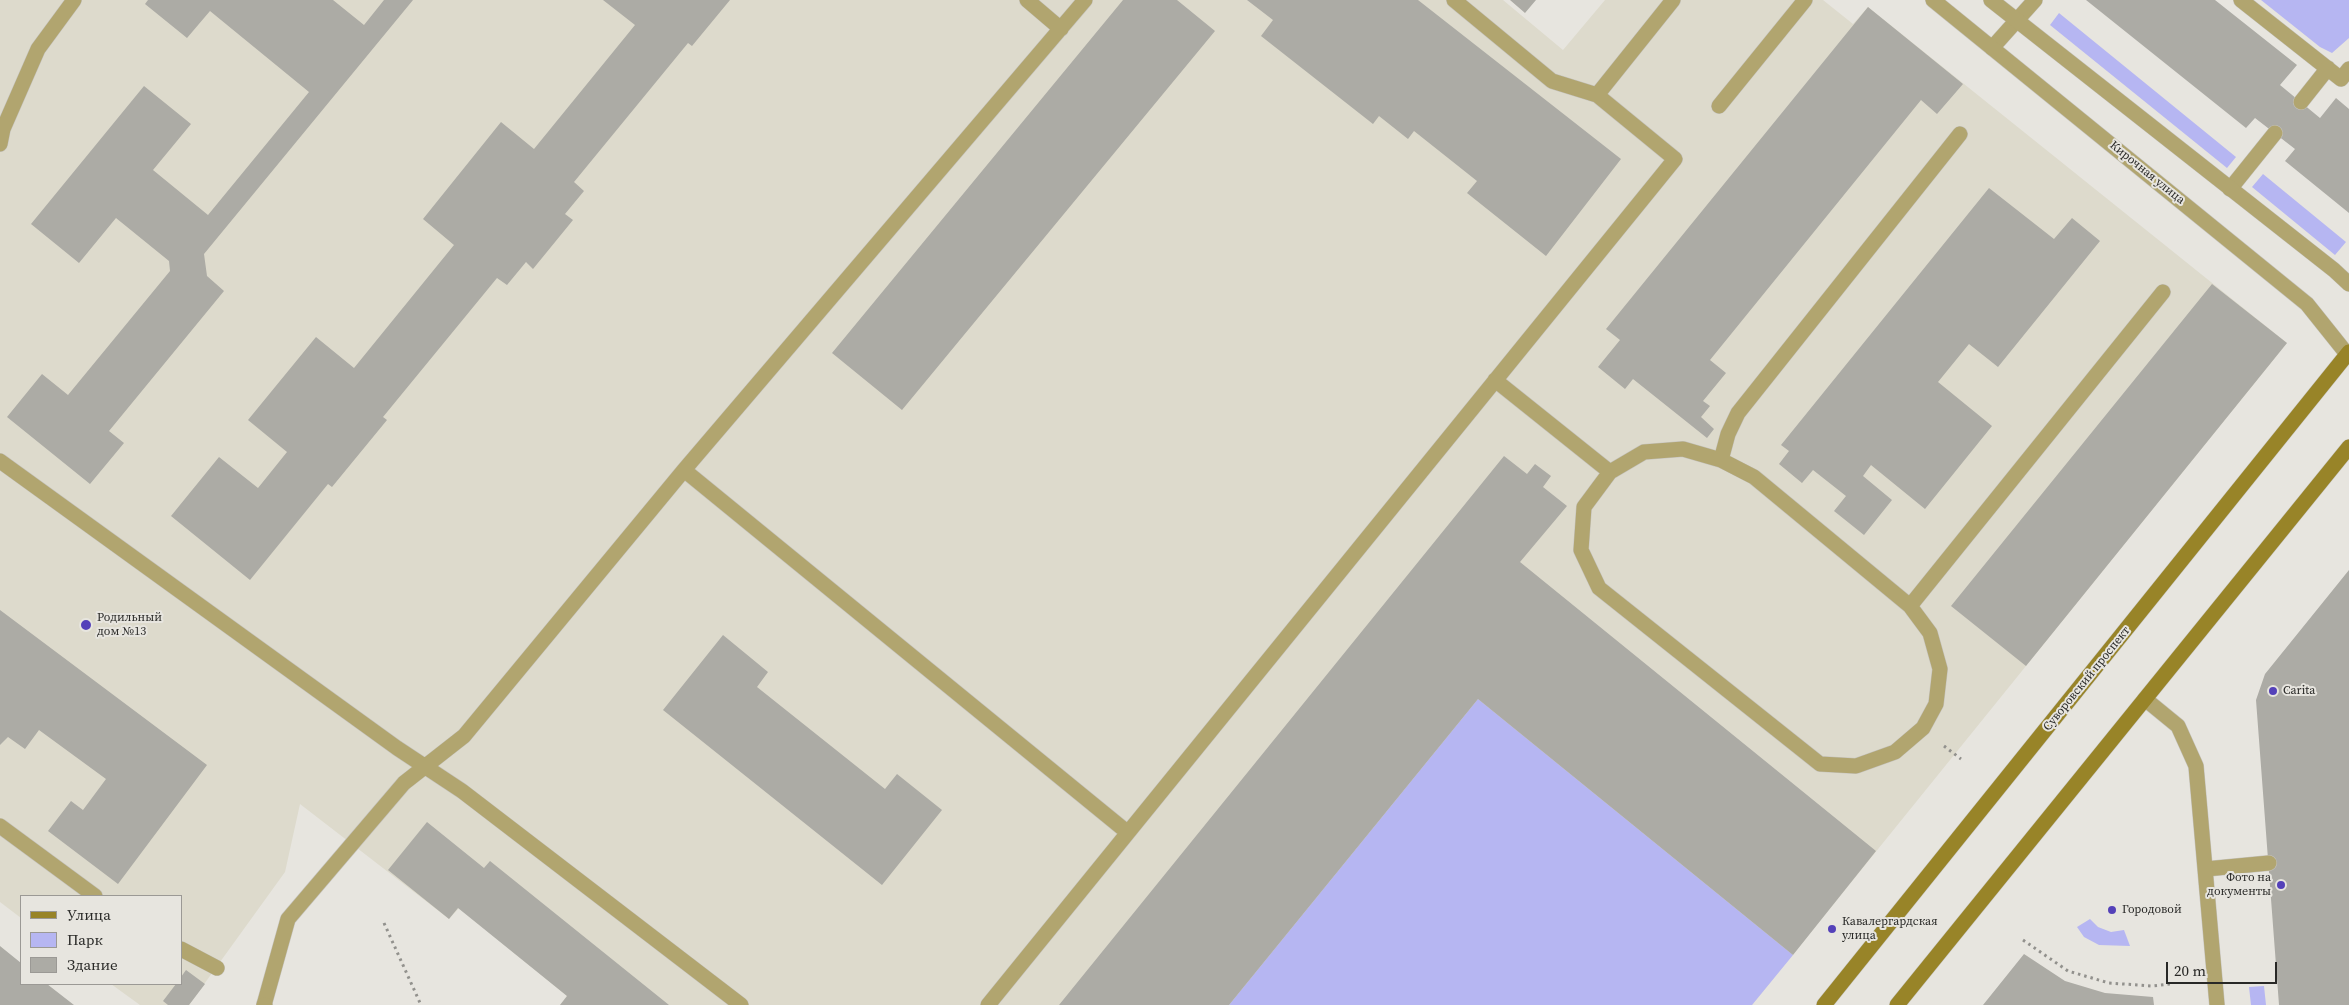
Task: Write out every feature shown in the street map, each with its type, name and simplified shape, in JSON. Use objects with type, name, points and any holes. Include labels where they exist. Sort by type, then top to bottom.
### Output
[{"type":"main road","name":"Суворовский проспект","points":[[1824,1005],[2348,354]]},
{"type":"main road","points":[[1897,1005],[2349,446]]},
{"type":"street","points":[[0,144],[3,129],[38,49],[74,0]]},
{"type":"street","points":[[1027,0],[1061,29]]},
{"type":"street","points":[[264,1005],[288,919],[404,783],[464,736],[684,470],[1085,0]]},
{"type":"street","points":[[988,1005],[1675,159],[1597,95],[1552,81],[1454,0]]},
{"type":"street","points":[[1597,95],[1673,0]]},
{"type":"street","name":"Кирочная улица","points":[[1933,0],[2307,304],[2348,354]]},
{"type":"street","points":[[1991,0],[2334,270],[2349,284]]},
{"type":"street","points":[[1992,48],[2035,0]]},
{"type":"street","points":[[2242,0],[2341,79],[2349,69]]},
{"type":"street","points":[[1719,106],[1796,3]]},
{"type":"street","points":[[2301,102],[2328,68]]},
{"type":"street","points":[[2230,188],[2275,133]]},
{"type":"street","points":[[1721,460],[1728,434],[1738,412],[1960,134]]},
{"type":"street","points":[[1910,606],[2163,292]]},
{"type":"street","points":[[1495,380],[1610,472]]},
{"type":"street","points":[[1682,450],[1721,460],[1754,477],[1910,606],[1930,633],[1940,669],[1936,704],[1923,728],[1895,752],[1856,766],[1820,764],[1598,588],[1582,550],[1584,507],[1610,472],[1644,452],[1682,450]]},
{"type":"street","points":[[0,460],[425,767],[462,791],[740,1005]]},
{"type":"street","points":[[684,470],[1127,832]]},
{"type":"street","points":[[2146,699],[2178,726],[2196,766],[2216,1005]]},
{"type":"street","points":[[0,826],[95,895]]},
{"type":"street","points":[[2206,869],[2268,864]]},
{"type":"street","points":[[182,950],[217,968]]},
{"type":"path","points":[[1955,754],[1961,759]]},
{"type":"path","points":[[384,923],[421,1005]]},
{"type":"path","points":[[2023,940],[2068,971],[2100,980],[2152,986],[2171,984]]},
{"type":"shaded area","points":[[0,0],[1503,0],[1563,50],[1605,0],[1823,0],[1853,24],[1868,7],[2287,343],[1752,1005],[560,1005],[567,996],[459,908],[449,919],[300,804],[285,872],[189,1005],[140,1005],[112,985],[182,985],[182,895],[20,895],[20,917],[0,902]]},
{"type":"green space","points":[[2261,0],[2349,0],[2349,38],[2332,53],[2320,47]]},
{"type":"green space","points":[[2059,13],[2236,157],[2227,168],[2050,25]]},
{"type":"green space","points":[[2263,174],[2346,242],[2335,255],[2252,187]]},
{"type":"green space","points":[[1478,699],[1793,955],[1752,1005],[1229,1005]]},
{"type":"green space","points":[[2090,919],[2098,927],[2111,932],[2124,930],[2130,946],[2099,945],[2084,937],[2077,927]]},
{"type":"green space","points":[[2264,986],[2266,1005],[2251,1005],[2249,987]]},
{"type":"building","points":[[148,0],[333,0],[364,25],[384,0],[413,0],[204,254],[207,276],[224,291],[109,431],[124,443],[90,484],[7,417],[42,374],[68,395],[170,271],[169,261],[116,218],[79,263],[31,224],[144,86],[191,124],[153,170],[208,215],[309,92],[210,11],[187,38],[145,4]]},
{"type":"building","points":[[603,0],[730,0],[692,46],[688,43],[574,182],[584,191],[565,214],[573,220],[533,269],[526,262],[507,285],[497,278],[383,417],[387,420],[332,487],[328,484],[250,580],[171,516],[219,457],[258,488],[287,452],[248,420],[316,337],[354,368],[454,245],[423,219],[501,122],[534,149],[635,25]]},
{"type":"building","points":[[1123,0],[1177,0],[1215,31],[902,410],[832,353]]},
{"type":"building","points":[[1247,0],[1418,0],[1621,159],[1546,256],[1467,193],[1477,181],[1414,131],[1408,139],[1379,116],[1373,124],[1261,36],[1273,20]]},
{"type":"building","points":[[1510,0],[1536,0],[1525,13]]},
{"type":"building","points":[[2086,0],[2215,0],[2297,65],[2280,85],[2320,118],[2336,98],[2349,109],[2349,213],[2285,161],[2295,149],[2255,118],[2246,128]]},
{"type":"building","points":[[1868,7],[1963,84],[1937,114],[1921,100],[1710,360],[1726,373],[1703,401],[1710,406],[1701,417],[1714,429],[1707,438],[1633,379],[1625,389],[1598,367],[1620,340],[1606,329]]},
{"type":"building","points":[[1989,188],[2054,239],[2072,218],[2100,241],[1998,367],[1969,344],[1938,382],[1992,426],[1925,509],[1871,465],[1863,476],[1892,500],[1864,535],[1834,511],[1846,496],[1813,470],[1802,483],[1779,464],[1789,451],[1781,445]]},
{"type":"building","points":[[2212,284],[2287,343],[2026,666],[1951,606]]},
{"type":"building","points":[[1504,456],[1527,474],[1535,464],[1551,476],[1543,487],[1567,506],[1520,562],[1876,851],[1793,955],[1478,699],[1229,1005],[1059,1005]]},
{"type":"building","points":[[2349,570],[2349,1005],[2279,1005],[2256,700],[2265,674]]},
{"type":"building","points":[[0,610],[207,765],[118,884],[48,831],[71,801],[83,810],[106,779],[39,730],[25,749],[8,737],[0,745]]},
{"type":"building","points":[[723,635],[768,672],[757,687],[885,789],[897,774],[942,810],[882,885],[663,710]]},
{"type":"building","points":[[427,822],[484,868],[490,861],[669,1005],[560,1005],[567,996],[458,908],[449,919],[388,870]]},
{"type":"building","points":[[0,946],[20,962],[20,985],[48,985],[74,1005],[0,1005]]},
{"type":"building","points":[[2024,954],[2065,981],[2105,993],[2153,997],[2154,1005],[1983,1005]]},
{"type":"building","points":[[186,970],[205,984],[189,1005],[168,1005],[163,1001],[175,985],[182,985],[182,976]]},
{"type":"place","name":"Родильный дом №13","points":[[86,625]]},
{"type":"place","name":"Carita","points":[[2273,691]]},
{"type":"place","name":"Фото на документы","points":[[2281,885]]},
{"type":"place","name":"Городовой","points":[[2112,910]]},
{"type":"place","name":"Кавалергардская улица","points":[[1832,929]]}]
